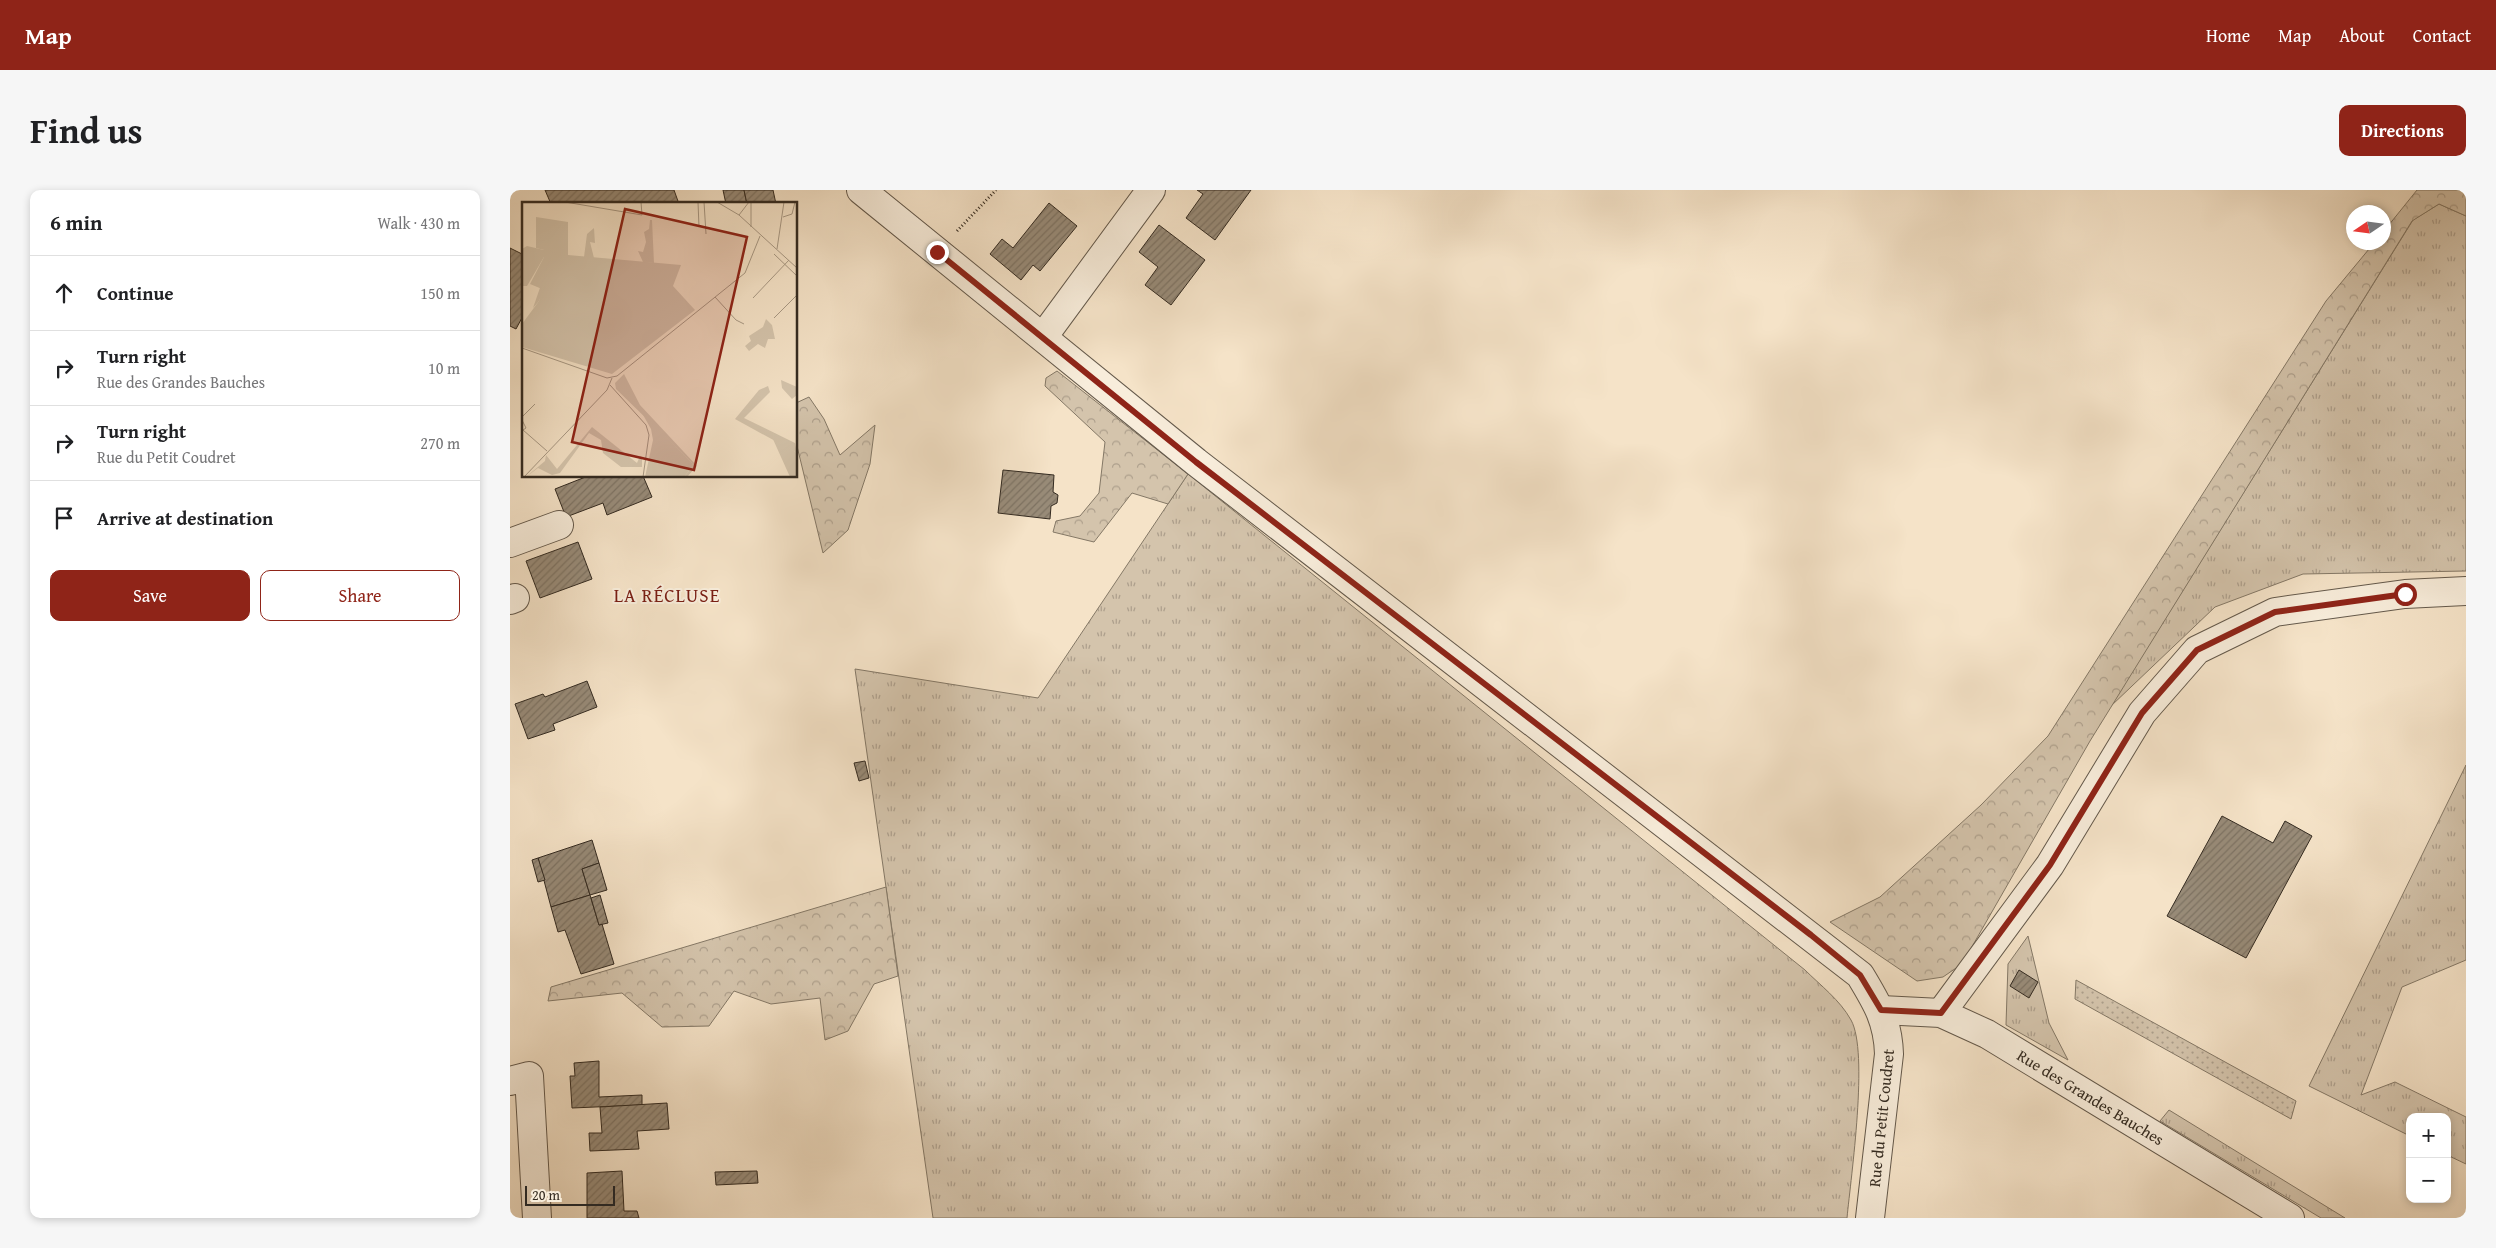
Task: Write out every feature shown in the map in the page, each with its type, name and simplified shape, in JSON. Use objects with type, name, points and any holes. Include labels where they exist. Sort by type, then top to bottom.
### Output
[{"type":"street","name":"Rue du Petit Coudret","points":[[861,190],[1196,462],[1860,975],[1881,1010],[1888,1032],[1889,1054],[1870,1218]]},
{"type":"street","points":[[1043,337],[1151,190]]},
{"type":"street","points":[[510,543],[560,525]]},
{"type":"street","points":[[1941,1013],[2050,865],[2142,713],[2197,650],[2275,612],[2405,594],[2466,591]]},
{"type":"street","name":"Rue des Grandes Bauches","points":[[1881,1010],[1941,1013],[1987,1034],[2290,1218]]},
{"type":"street","points":[[510,1080],[529,1076],[537,1218]]},
{"type":"path","points":[[937,252],[996,190]]},
{"type":"green space","points":[[2417,190],[2466,190],[2466,216],[2439,204],[2412,221],[2090,741],[1962,964],[1943,977],[1917,981],[1830,922],[1880,897],[1981,805],[2048,736],[2326,301],[2368,250],[2391,250],[2391,222]]},
{"type":"green space","points":[[2439,204],[2466,216],[2466,571],[2303,574],[2215,607],[2111,706],[2413,220]]},
{"type":"green space","points":[[1057,371],[1188,474],[1168,504],[1132,493],[1094,542],[1053,532],[1056,521],[1080,516],[1099,493],[1105,442],[1045,386],[1046,378]]},
{"type":"green space","points":[[809,397],[824,419],[840,455],[875,425],[870,464],[848,530],[823,553],[798,450],[798,402]]},
{"type":"green space","points":[[1188,474],[1805,970],[1836,999],[1851,1020],[1856,1036],[1859,1059],[1855,1145],[1847,1218],[933,1218],[855,669],[1038,698]]},
{"type":"green space","points":[[2466,765],[2466,960],[2402,987],[2361,1095],[2395,1082],[2466,1117],[2466,1164],[2451,1157],[2451,1113],[2406,1113],[2406,1134],[2309,1086]]},
{"type":"green space","points":[[886,887],[898,976],[874,984],[848,1031],[825,1040],[820,998],[771,1004],[734,991],[709,1026],[662,1027],[622,993],[548,1001],[551,987]]},
{"type":"green space","points":[[2028,936],[2049,1023],[2068,1060],[2006,1025],[2008,964]]},
{"type":"green space","points":[[2076,980],[2296,1101],[2291,1119],[2075,999]]},
{"type":"green space","points":[[2169,1110],[2345,1218],[2321,1218],[2160,1121]]},
{"type":"building","points":[[545,190],[674,190],[678,202],[550,202]]},
{"type":"building","points":[[723,190],[744,190],[747,202],[726,202]]},
{"type":"building","points":[[744,190],[773,190],[776,202],[747,202]]},
{"type":"building","points":[[1197,190],[1251,190],[1215,240],[1186,218],[1203,194]]},
{"type":"building","points":[[1049,203],[1077,226],[1040,271],[1033,265],[1021,280],[990,254],[1002,239],[1013,248]]},
{"type":"building","points":[[1159,225],[1205,260],[1171,305],[1145,285],[1158,267],[1139,252]]},
{"type":"building","points":[[510,248],[522,254],[522,318],[516,329],[510,326]]},
{"type":"building","points":[[1003,470],[1054,475],[1053,492],[1058,495],[1057,503],[1051,506],[1050,519],[998,513]]},
{"type":"building","points":[[583,478],[644,478],[652,497],[607,515],[603,503],[566,517],[555,489]]},
{"type":"building","points":[[578,542],[592,579],[540,598],[526,561]]},
{"type":"building","points":[[587,681],[597,707],[553,724],[555,730],[528,739],[515,704],[543,694],[545,697]]},
{"type":"building","points":[[865,761],[869,778],[859,781],[854,763]]},
{"type":"building","points":[[2222,816],[2273,843],[2285,821],[2312,836],[2246,958],[2167,916]]},
{"type":"building","points":[[592,840],[599,863],[582,869],[590,895],[551,907],[538,858]]},
{"type":"building","points":[[538,858],[545,880],[538,882],[532,860]]},
{"type":"building","points":[[599,863],[607,890],[590,895],[582,869]]},
{"type":"building","points":[[590,895],[599,925],[602,924],[614,964],[581,974],[565,930],[558,932],[551,907]]},
{"type":"building","points":[[600,895],[608,923],[599,925],[591,898]]},
{"type":"building","points":[[2019,970],[2038,982],[2029,998],[2010,986]]},
{"type":"building","points":[[599,1061],[599,1097],[642,1095],[642,1105],[572,1108],[570,1076],[575,1076],[574,1063]]},
{"type":"building","points":[[667,1103],[669,1129],[637,1131],[639,1149],[590,1151],[589,1133],[602,1133],[600,1107]]},
{"type":"building","points":[[622,1171],[624,1211],[637,1211],[639,1218],[587,1218],[587,1173]]},
{"type":"building","points":[[757,1171],[758,1183],[716,1185],[715,1172]]},
{"type":"district","name":"LA RÉCLUSE","points":[[667,595]]},
{"type":"route","points":[[937,252],[1152,424],[1196,462],[1811,935],[1860,975],[1881,1010],[1941,1013],[2050,865],[2142,713],[2197,650],[2275,612],[2405,594]]}]
